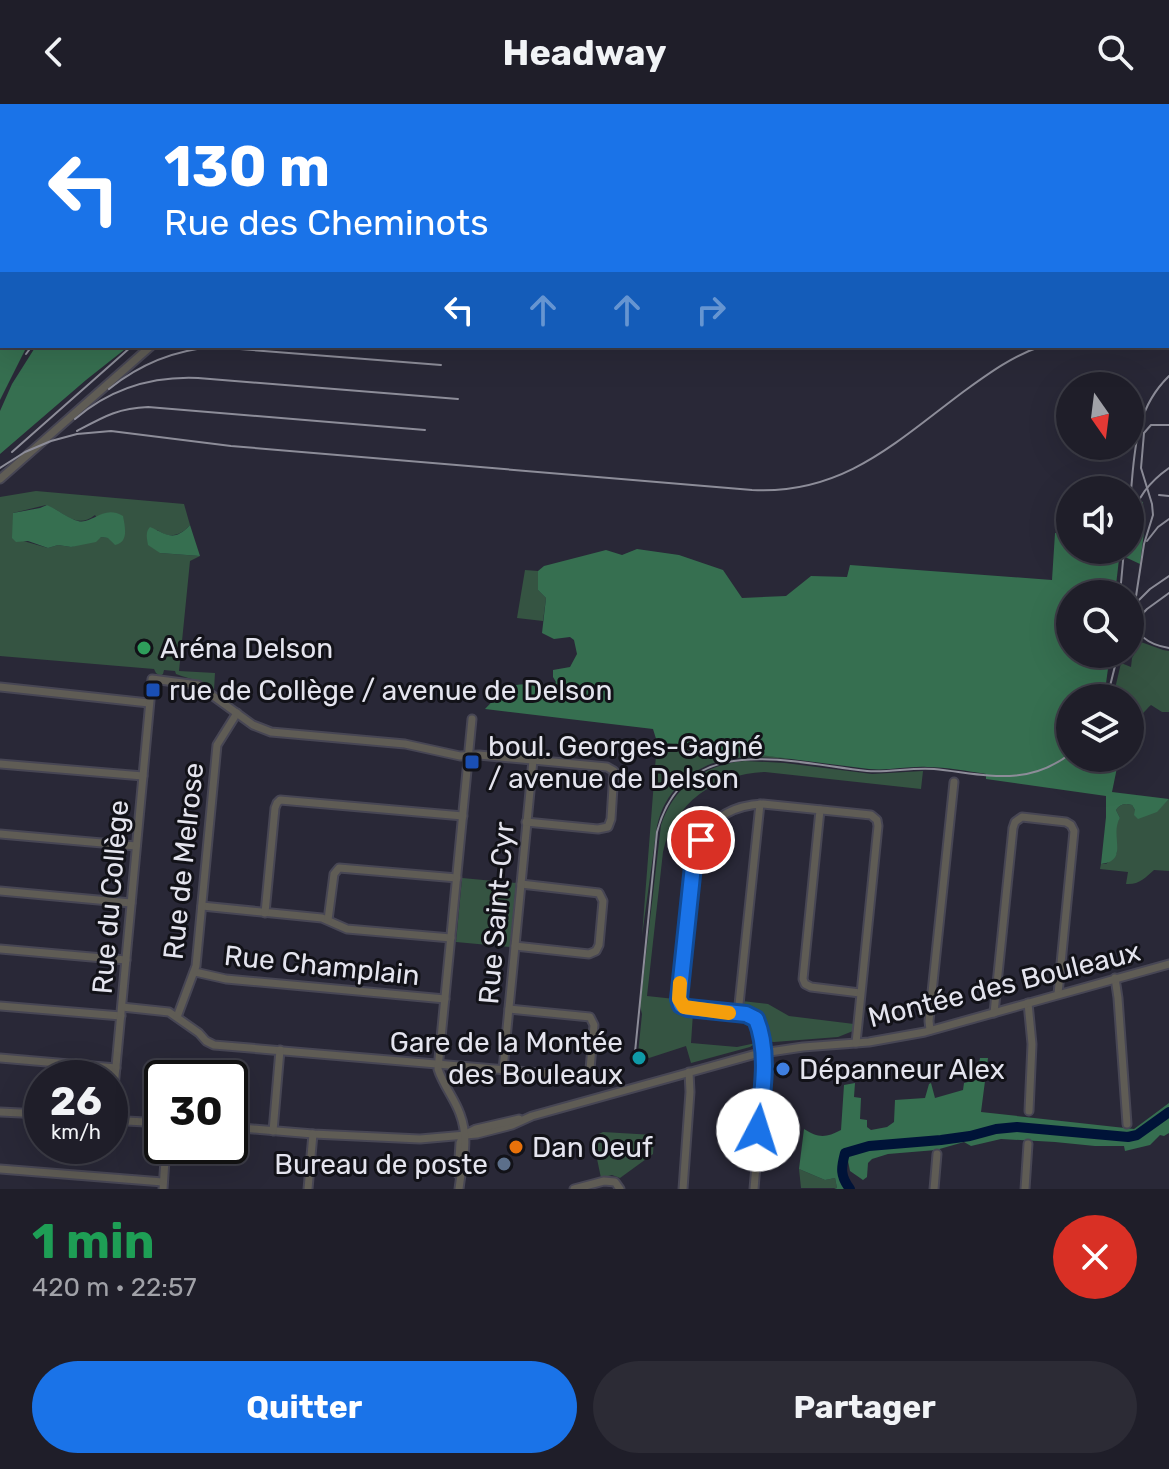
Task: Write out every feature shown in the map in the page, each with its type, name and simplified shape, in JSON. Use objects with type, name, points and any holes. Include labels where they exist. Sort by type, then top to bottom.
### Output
[{"type":"street","points":[[0,479],[149,348]]},
{"type":"street","name":"Rue du Collège","points":[[117,1060],[152,679],[198,685],[237,713]]},
{"type":"street","points":[[0,687],[149,703]]},
{"type":"street","points":[[237,713],[271,732],[405,744],[460,756],[613,769],[615,777],[609,826],[601,829],[526,822]]},
{"type":"street","name":"Rue de Melrose","points":[[177,1017],[195,972],[217,745],[237,713]]},
{"type":"street","points":[[459,1186],[466,1142],[460,1114],[440,1075],[440,1062],[472,719]]},
{"type":"street","name":"Rue Saint-Cyr","points":[[503,1070],[533,760]]},
{"type":"street","points":[[0,764],[143,776]]},
{"type":"street","points":[[930,1030],[954,782]]},
{"type":"street","points":[[265,913],[275,808],[279,801],[463,816]]},
{"type":"street","points":[[738,1014],[760,804]]},
{"type":"street","points":[[754,1189],[762,1087],[763,1053],[759,1026],[750,1015],[684,1007],[679,1002],[693,866],[698,846],[709,829],[723,816],[736,809],[760,804],[875,817],[878,823],[856,1043]]},
{"type":"street","points":[[820,810],[803,979],[808,986],[860,993]]},
{"type":"street","points":[[994,1013],[1013,828],[1022,817],[1066,822],[1074,831],[1058,994]]},
{"type":"street","points":[[0,834],[136,846]]},
{"type":"street","points":[[328,920],[334,874],[339,868],[457,878]]},
{"type":"street","points":[[515,946],[592,954],[599,945],[603,901],[599,893],[521,884]]},
{"type":"street","points":[[0,891],[131,903]]},
{"type":"street","points":[[202,906],[328,920],[347,929],[451,938]]},
{"type":"street","points":[[0,949],[126,960]]},
{"type":"street","name":"Montée des Bouleaux","points":[[248,1129],[402,1139],[477,1134],[512,1125],[523,1118],[763,1053],[856,1043],[930,1030],[1169,964]]},
{"type":"street","name":"Rue Champlain","points":[[195,972],[226,979],[445,999]]},
{"type":"street","points":[[1115,978],[1127,1124]]},
{"type":"street","points":[[1028,1003],[1032,1044],[1029,1111]]},
{"type":"street","points":[[0,1006],[166,1011],[211,1044],[576,1076],[585,1076],[589,1072],[592,1019],[509,1009]]},
{"type":"street","points":[[273,1131],[280,1050]]},
{"type":"street","points":[[0,1058],[24,1060]]},
{"type":"street","points":[[683,1189],[689,1072]]},
{"type":"street","points":[[0,1112],[24,1113]]},
{"type":"street","points":[[308,1189],[313,1134]]},
{"type":"street","points":[[1025,1189],[1028,1144]]},
{"type":"street","points":[[934,1189],[937,1154]]},
{"type":"street","points":[[0,1169],[163,1186],[165,1164]]},
{"type":"street","points":[[574,1189],[608,1180],[615,1182],[620,1189]]},
{"type":"green space","points":[[0,348],[26,348],[0,400]]},
{"type":"green space","points":[[35,348],[126,348],[0,454],[0,411],[12,384]]},
{"type":"green space","points":[[36,491],[184,504],[190,525],[186,529],[171,535],[157,530],[160,553],[200,556],[190,561],[179,671],[215,673],[214,690],[175,671],[164,670],[160,676],[154,669],[0,656],[0,497]],"holes":[[[46,505],[76,520],[82,521],[95,515],[115,545],[109,538],[101,537],[71,547],[58,545],[48,548],[13,538],[13,513]]]},
{"type":"green space","points":[[47,505],[78,521],[104,513],[116,513],[123,516],[124,537],[115,545],[108,538],[101,537],[96,542],[71,547],[58,545],[48,548],[28,541],[16,542],[12,538],[13,513]]},
{"type":"green space","points":[[190,525],[200,556],[160,553],[148,545],[150,527],[175,535]]},
{"type":"green space","points":[[1055,533],[1056,564],[1118,564],[1117,580],[1056,580],[1056,668],[1108,668],[1106,684],[1056,684],[1056,772],[1116,772],[1112,792],[1169,799],[1157,812],[1138,819],[1132,805],[1123,804],[1116,810],[1120,818],[1116,832],[1117,853],[1110,862],[1101,864],[1106,796],[986,779],[986,774],[949,768],[869,769],[657,742],[653,729],[485,709],[501,693],[514,686],[521,684],[552,689],[556,682],[553,670],[570,667],[577,654],[574,640],[570,637],[554,639],[542,633],[546,598],[538,590],[538,571],[544,566],[606,550],[622,555],[637,549],[679,555],[723,570],[742,598],[786,596],[811,576],[847,577],[850,565],[1052,580]]},
{"type":"green space","points":[[525,570],[538,571],[538,590],[546,598],[543,621],[517,618]]},
{"type":"green space","points":[[1144,643],[1169,651],[1169,712],[1162,712],[1151,705],[1144,712],[1144,684],[1116,684],[1120,668],[1144,668]]},
{"type":"green space","points":[[657,742],[794,759],[748,757],[721,761],[707,765],[676,788],[657,826],[642,936]]},
{"type":"green space","points":[[745,761],[872,774],[923,771],[921,789],[765,772],[747,774],[714,785],[687,805],[669,834],[663,852],[647,996],[675,999],[680,1009],[693,1013],[691,1043],[737,1047],[756,1043],[691,1063],[686,1046],[646,1059],[646,1056],[638,1054],[640,1006],[661,825],[674,799],[693,780],[717,767]]},
{"type":"green space","points":[[1169,799],[1169,871],[1154,870],[1138,882],[1126,884],[1128,872],[1100,869],[1101,864],[1106,864],[1117,853],[1116,830],[1120,818],[1116,810],[1127,804],[1135,810],[1156,812]]},
{"type":"green space","points":[[727,818],[724,849],[702,846],[715,827]]},
{"type":"green space","points":[[462,878],[516,883],[510,947],[456,942]]},
{"type":"green space","points":[[742,1001],[768,1004],[789,1016],[854,1024],[853,1031],[838,1037],[765,1041],[759,1017],[744,1009]]},
{"type":"green space","points":[[980,1058],[988,1058],[981,1112],[1134,1129],[1169,1103],[1169,1133],[1160,1135],[1150,1145],[1125,1151],[1124,1146],[1055,1142],[1001,1139],[971,1146],[964,1142],[936,1150],[888,1154],[872,1159],[868,1163],[867,1177],[863,1180],[850,1171],[846,1151],[838,1170],[847,1189],[834,1189],[837,1188],[835,1178],[825,1180],[799,1169],[804,1129],[822,1136],[841,1130],[844,1085],[855,1083],[854,1097],[861,1098],[860,1119],[867,1120],[867,1127],[871,1130],[887,1127],[894,1122],[895,1100],[925,1098],[931,1083],[935,1098],[963,1090],[964,1083],[976,1080]]},
{"type":"green space","points":[[599,1134],[654,1135],[653,1154],[620,1178],[612,1175],[601,1178],[596,1154]]},
{"type":"green space","points":[[799,1169],[825,1180],[835,1178],[837,1188],[801,1188]]},
{"type":"waterway","points":[[850,1189],[842,1172],[845,1153],[869,1146],[941,1140],[1017,1127],[1128,1137],[1137,1135],[1169,1112]]},
{"type":"tram line","points":[[1169,425],[1151,425],[1144,433],[1141,468],[1153,515],[1144,544],[1133,616],[1140,634],[1156,645],[1169,648]]},
{"type":"railway","points":[[26,354],[30,348]]},
{"type":"railway","points":[[12,452],[130,348]]},
{"type":"railway","points":[[109,389],[133,372],[158,360],[207,348]]},
{"type":"railway","points":[[227,348],[441,365]]},
{"type":"railway","points":[[0,468],[25,452],[51,441],[77,434],[111,431],[231,446],[752,490],[784,489],[813,484],[866,462],[991,372],[1037,348]]},
{"type":"railway","points":[[1132,476],[1142,419],[1157,389],[1169,376]]},
{"type":"railway","points":[[75,419],[103,400],[132,386],[181,378],[458,399]]},
{"type":"railway","points":[[77,431],[119,411],[148,407],[425,430]]},
{"type":"railway","points":[[1144,493],[1169,468]]},
{"type":"railway","points":[[1159,495],[1169,496]]},
{"type":"railway","points":[[1147,541],[1169,519]]},
{"type":"railway","points":[[1121,580],[1123,564]]},
{"type":"railway","points":[[1144,595],[1169,576]]},
{"type":"railway","points":[[1144,612],[1169,593]]},
{"type":"railway","points":[[1110,684],[1114,668]]},
{"type":"railway","points":[[635,1052],[657,832],[671,799],[690,778],[715,765],[743,760],[774,760],[867,771],[925,769],[1004,776],[1021,775],[1056,763]]},
{"type":"slow traffic","points":[[680,983],[679,999],[684,1007],[729,1013]]},
{"type":"place","name":"Aréna Delson","points":[[144,648]]},
{"type":"place","name":"rue de Collège / avenue de Delson","points":[[153,690]]},
{"type":"place","name":"boul. Georges-Gagné / avenue de Delson","points":[[472,762]]},
{"type":"place","name":"Gare de la Montée des Bouleaux","points":[[639,1058]]},
{"type":"place","name":"Dépanneur Alex","points":[[783,1069]]},
{"type":"place","name":"Dan Oeuf","points":[[516,1147]]},
{"type":"place","name":"Bureau de poste","points":[[504,1164]]},
{"type":"route","points":[[701,840],[693,866],[679,999],[684,1007],[746,1014],[756,1019],[763,1061],[758,1130]]}]
